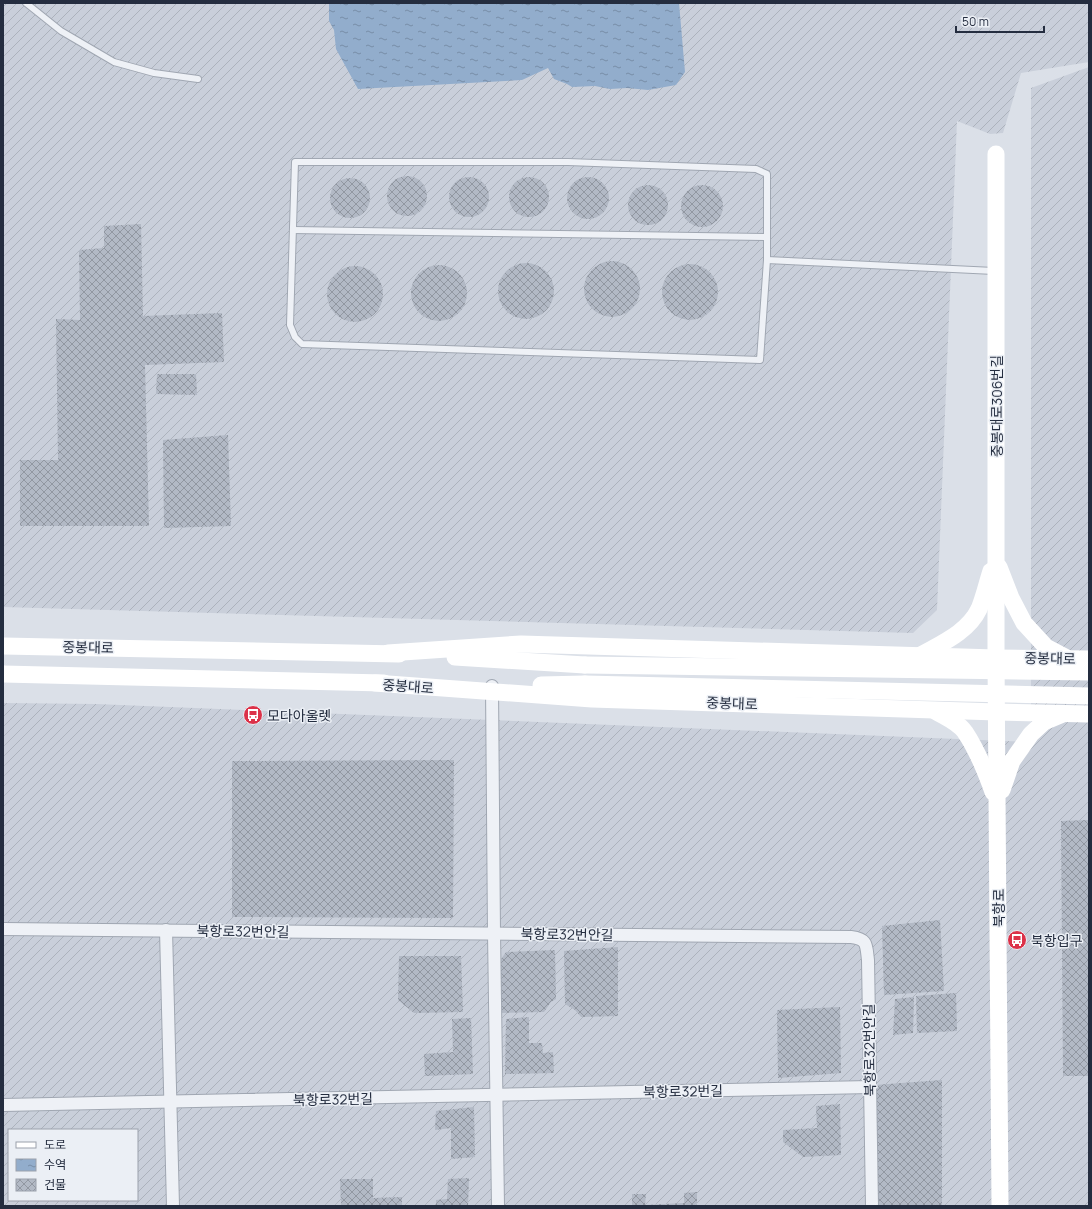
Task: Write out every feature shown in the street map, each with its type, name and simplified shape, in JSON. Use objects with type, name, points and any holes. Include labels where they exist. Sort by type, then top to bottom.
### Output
[{"type":"main road","name":"중봉대로306번길","points":[[996,154],[996,658]]},
{"type":"main road","points":[[921,655],[948,640],[966,627],[978,610],[996,557]]},
{"type":"main road","points":[[996,557],[1011,598],[1024,624],[1046,647],[1067,658]]},
{"type":"main road","name":"중봉대로","points":[[388,654],[521,644],[996,658],[1089,659]]},
{"type":"main road","name":"중봉대로","points":[[3,646],[388,654],[585,665],[1089,672]]},
{"type":"main road","name":"북항로","points":[[996,658],[1000,1206]]},
{"type":"main road","name":"중봉대로","points":[[3,674],[375,683],[493,689],[592,699],[1089,714]]},
{"type":"main road","name":"중봉대로","points":[[493,689],[585,684],[1089,696]]},
{"type":"main road","points":[[932,710],[953,721],[965,732],[982,764],[997,803]]},
{"type":"main road","points":[[997,803],[1012,761],[1031,734],[1044,722],[1066,713]]},
{"type":"street","points":[[493,689],[494,933],[498,1206]]},
{"type":"street","name":"북항로32번안길","points":[[3,929],[860,938],[866,945],[868,960],[872,1206]]},
{"type":"street","points":[[166,930],[173,1206]]},
{"type":"street","name":"북항로32번길","points":[[3,1105],[870,1087]]},
{"type":"lane","points":[[26,3],[61,31],[114,62],[154,73],[198,79]]},
{"type":"lane","points":[[295,162],[568,162],[756,169],[767,174],[767,238],[760,360],[302,344],[295,337],[290,325],[293,230],[295,162]]},
{"type":"lane","points":[[293,230],[767,238]]},
{"type":"lane","points":[[766,260],[996,271]]},
{"type":"shaded area","points":[[3,3],[1089,3],[1089,62],[1021,73],[1003,133],[990,134],[957,121],[937,610],[913,633],[3,607]]},
{"type":"shaded area","points":[[1089,67],[1089,1206],[3,1206],[3,703],[96,704],[1031,742],[1031,88]]},
{"type":"water","points":[[329,3],[679,3],[685,72],[676,85],[648,90],[627,88],[610,89],[595,86],[572,87],[554,79],[548,68],[522,80],[358,89],[336,49],[334,30],[329,21]]},
{"type":"building","points":[[411,176],[418,179],[424,185],[427,196],[426,204],[418,213],[411,216],[403,216],[396,213],[388,204],[387,192],[390,185],[399,177]]},
{"type":"building","points":[[473,177],[480,180],[486,186],[489,197],[488,205],[480,214],[473,217],[465,217],[458,214],[450,205],[449,193],[452,186],[461,178]]},
{"type":"building","points":[[533,177],[540,180],[546,186],[549,197],[548,205],[540,214],[533,217],[525,217],[518,214],[510,205],[509,193],[512,186],[521,178]]},
{"type":"building","points":[[588,177],[603,183],[609,198],[603,213],[588,219],[573,213],[567,198],[573,183]]},
{"type":"building","points":[[354,178],[361,181],[367,187],[370,198],[369,206],[361,215],[354,218],[346,218],[339,215],[331,206],[330,194],[333,187],[342,179]]},
{"type":"building","points":[[652,185],[659,188],[665,194],[668,205],[667,213],[659,222],[652,225],[644,225],[637,222],[629,213],[628,201],[631,194],[640,186]]},
{"type":"building","points":[[702,185],[717,191],[723,206],[717,221],[702,227],[687,221],[681,206],[687,191]]},
{"type":"building","points":[[141,224],[143,316],[222,313],[224,362],[145,365],[149,526],[20,526],[20,460],[58,460],[56,319],[80,320],[79,250],[104,248],[104,226]]},
{"type":"building","points":[[612,261],[623,263],[632,269],[638,278],[640,289],[638,300],[632,309],[623,315],[612,317],[601,315],[592,309],[586,300],[584,289],[586,278],[592,269],[601,263]]},
{"type":"building","points":[[526,263],[537,265],[546,271],[552,280],[554,291],[552,302],[546,311],[537,317],[526,319],[515,317],[506,311],[500,302],[498,291],[500,280],[506,271],[515,265]]},
{"type":"building","points":[[690,264],[701,266],[710,272],[716,281],[718,292],[716,303],[710,312],[701,318],[690,320],[679,318],[670,312],[664,303],[662,292],[664,281],[670,272],[679,266]]},
{"type":"building","points":[[439,265],[450,267],[459,273],[465,282],[467,293],[465,304],[459,313],[450,319],[439,321],[428,319],[419,313],[413,304],[411,293],[413,282],[419,273],[428,267]]},
{"type":"building","points":[[355,266],[366,268],[375,274],[381,283],[383,294],[381,305],[375,314],[366,320],[355,322],[344,320],[335,314],[329,305],[327,294],[329,283],[335,274],[344,268]]},
{"type":"building","points":[[157,374],[196,374],[197,395],[156,394]]},
{"type":"building","points":[[228,435],[231,526],[164,528],[163,440]]},
{"type":"building","points":[[454,760],[453,918],[232,917],[232,761]]},
{"type":"building","points":[[1089,820],[1089,1076],[1063,1076],[1061,821]]},
{"type":"building","points":[[940,920],[944,991],[884,995],[882,926]]},
{"type":"building","points":[[618,947],[618,1016],[581,1017],[575,1010],[565,1004],[564,951]]},
{"type":"building","points":[[555,950],[556,999],[551,1002],[544,1012],[500,1013],[499,962],[506,952]]},
{"type":"building","points":[[399,956],[461,956],[463,1012],[414,1013],[398,1000]]},
{"type":"building","points":[[956,993],[957,1031],[917,1033],[916,996]]},
{"type":"building","points":[[914,997],[913,1033],[893,1035],[895,999]]},
{"type":"building","points":[[840,1007],[841,1073],[778,1078],[777,1010]]},
{"type":"building","points":[[529,1017],[529,1043],[542,1043],[543,1053],[553,1052],[554,1073],[505,1074],[506,1019]]},
{"type":"building","points":[[471,1018],[473,1074],[425,1076],[424,1054],[453,1052],[452,1019]]},
{"type":"building","points":[[942,1080],[942,1206],[878,1206],[875,1085]]},
{"type":"building","points":[[840,1104],[841,1155],[803,1157],[783,1142],[783,1130],[817,1128],[816,1106]]},
{"type":"building","points":[[474,1107],[475,1157],[451,1159],[451,1128],[435,1130],[436,1111]]},
{"type":"building","points":[[469,1178],[468,1206],[436,1206],[436,1200],[447,1199],[448,1179]]},
{"type":"building","points":[[340,1179],[373,1179],[373,1198],[402,1197],[402,1206],[341,1206]]},
{"type":"building","points":[[697,1192],[697,1206],[632,1206],[632,1194],[646,1194],[645,1205],[684,1203],[684,1193]]},
{"type":"place","name":"모다아울렛","points":[[253,715]]},
{"type":"place","name":"북항입구","points":[[1017,940]]}]
